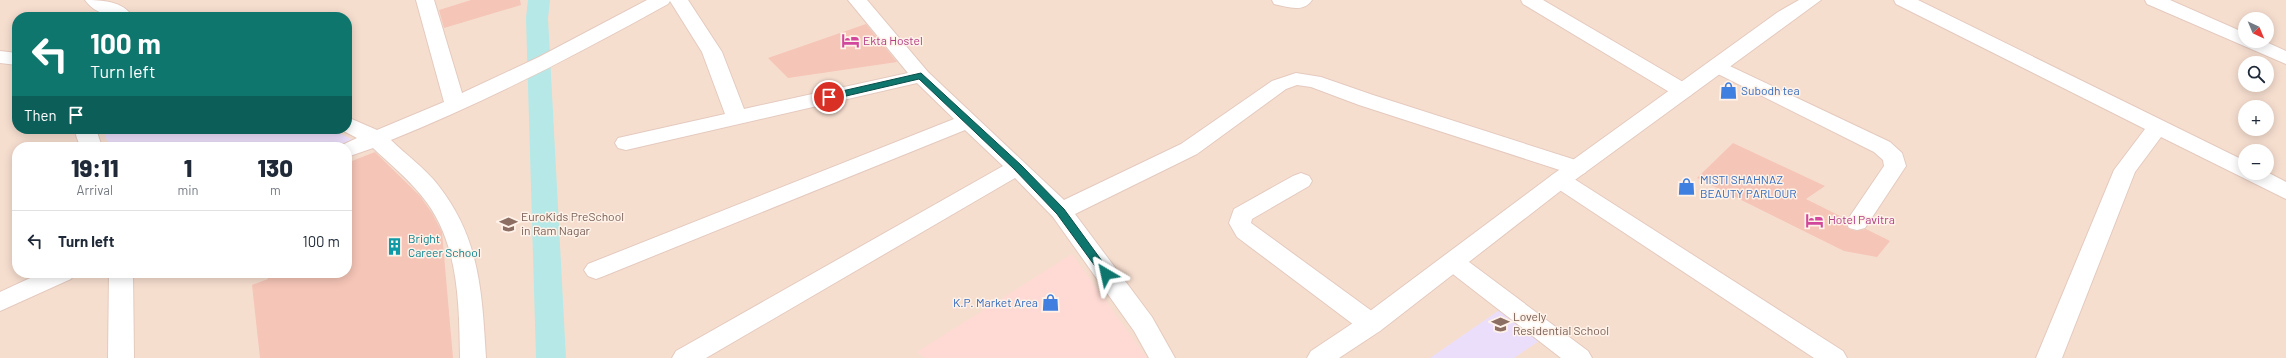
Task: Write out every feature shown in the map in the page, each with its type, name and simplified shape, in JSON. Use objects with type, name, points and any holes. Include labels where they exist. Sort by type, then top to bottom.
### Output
[{"type":"street","points":[[94,0],[115,12]]},
{"type":"street","points":[[425,0],[455,104]]},
{"type":"street","points":[[352,148],[455,104],[604,32],[661,0]]},
{"type":"street","points":[[680,0],[712,52],[737,118]]},
{"type":"street","points":[[857,0],[921,76],[1018,167],[1060,211],[1143,324],[1162,358]]},
{"type":"street","points":[[1281,0],[1295,3],[1303,0]]},
{"type":"street","points":[[1530,0],[1683,91]]},
{"type":"street","points":[[1320,358],[1370,324],[1568,174],[1785,16],[1812,0]]},
{"type":"street","points":[[1903,0],[2238,166]]},
{"type":"street","points":[[2154,0],[2238,37]]},
{"type":"street","points":[[2264,48],[2286,58]]},
{"type":"street","points":[[0,57],[12,58]]},
{"type":"street","points":[[1717,66],[1882,147],[1894,158],[1894,166],[1857,222]]},
{"type":"street","points":[[626,143],[921,76]]},
{"type":"street","points":[[1060,211],[1189,149],[1279,85],[1296,79],[1314,81],[1568,174],[1834,358]]},
{"type":"street","points":[[596,270],[967,120]]},
{"type":"street","points":[[352,126],[377,138],[429,189],[449,218],[463,255],[471,309],[473,358]]},
{"type":"street","points":[[2049,358],[2125,170],[2158,126]]},
{"type":"street","points":[[685,358],[1018,167]]},
{"type":"street","points":[[2264,180],[2286,191]]},
{"type":"street","points":[[1301,181],[1242,215],[1240,223],[1245,231],[1370,324]]},
{"type":"street","points":[[1453,262],[1579,358]]},
{"type":"street","points":[[0,302],[52,278]]},
{"type":"street","points":[[121,278],[121,358]]},
{"type":"shaded area","points":[[0,0],[2286,0],[2286,358],[0,358]]},
{"type":"shaded area","points":[[105,134],[342,134],[355,141],[352,142],[107,142]]},
{"type":"shaded area","name":"K.P. Market Area","points":[[1072,254],[1147,358],[925,358],[917,352]]},
{"type":"shaded area","name":"Lovely Residential School","points":[[1501,309],[1542,339],[1514,358],[1430,358]]},
{"type":"building","points":[[471,0],[520,0],[521,5],[444,28],[439,10]]},
{"type":"building","name":"Ekta Hostel","points":[[866,24],[897,62],[788,78],[768,58]]},
{"type":"building","name":"Hotel Pavitra","points":[[1733,143],[1825,186],[1806,199],[1846,219],[1845,223],[1849,229],[1857,231],[1866,229],[1890,241],[1877,257],[1844,251],[1697,178]]},
{"type":"building","name":"Bright Career School","points":[[375,152],[420,196],[432,213],[442,232],[453,358],[260,358],[252,285],[268,278],[352,278],[352,161]]},
{"type":"waterway","points":[[539,0],[537,18],[551,358]]},
{"type":"place","name":"Ekta Hostel","points":[[850,41]]},
{"type":"place","name":"Subodh tea","points":[[1728,91]]},
{"type":"place","name":"MISTI SHAHNAZ BEAUTY PARLOUR","points":[[1687,187]]},
{"type":"place","name":"Hotel Pavitra","points":[[1815,220]]},
{"type":"place","name":"EuroKids PreSchool in Ram Nagar","points":[[508,224]]},
{"type":"place","name":"Bright Career School","points":[[395,246]]},
{"type":"place","name":"K.P. Market Area","points":[[1051,303]]},
{"type":"place","name":"Lovely Residential School","points":[[1500,324]]},
{"type":"route","points":[[829,97],[921,76],[1018,167],[1060,211],[1106,274]]}]
